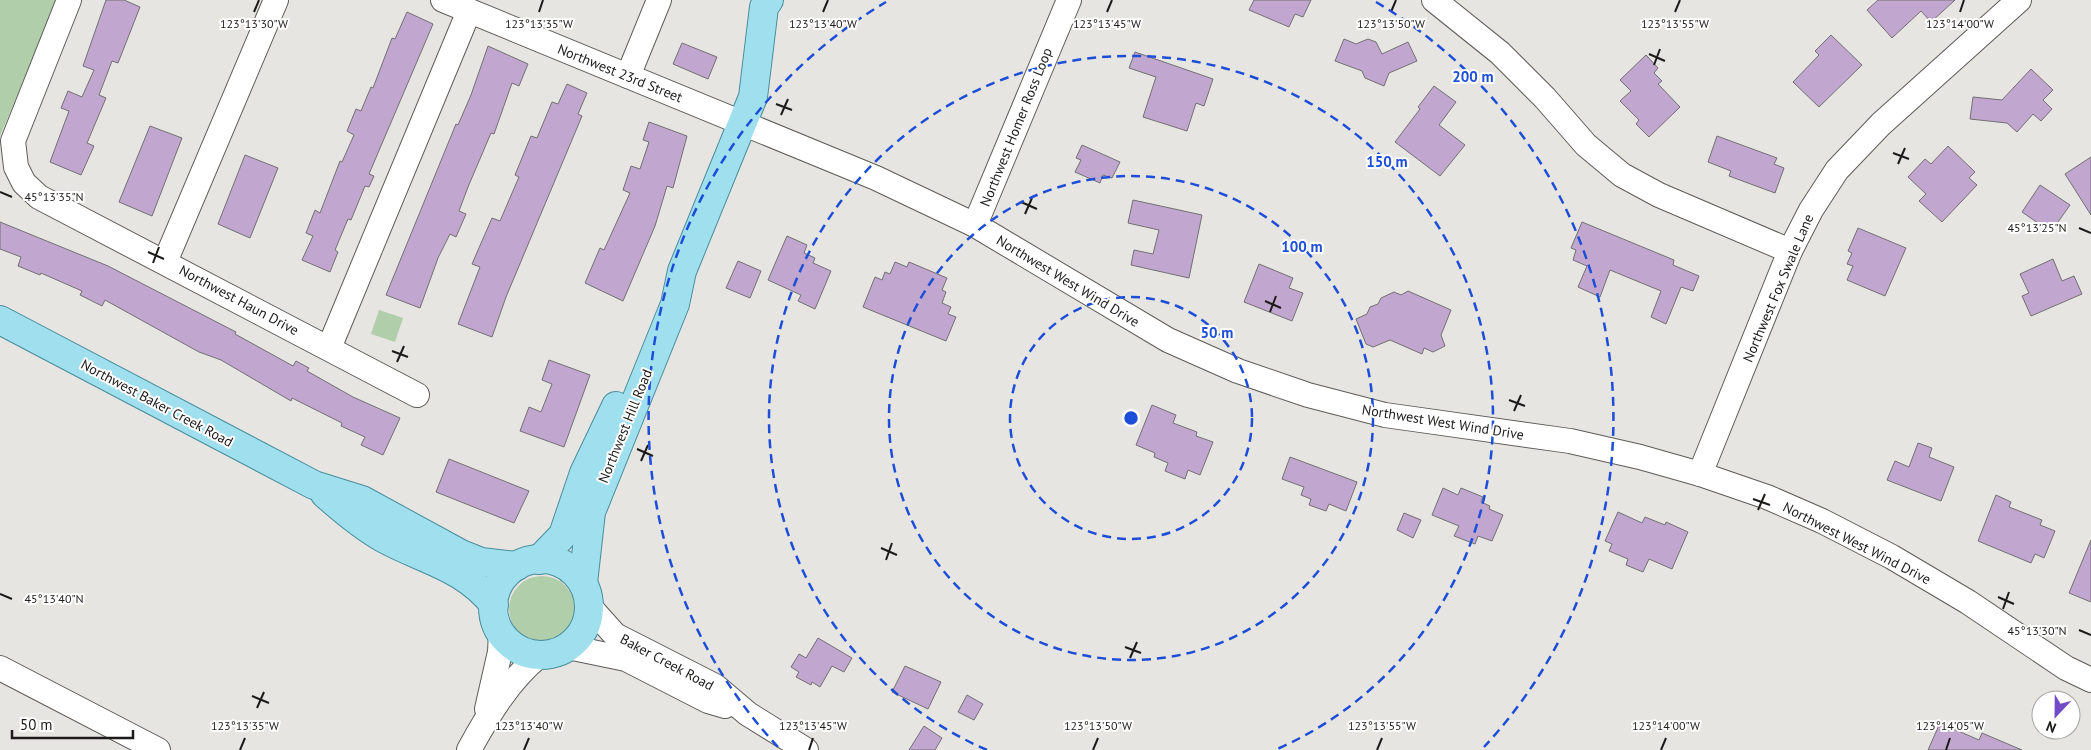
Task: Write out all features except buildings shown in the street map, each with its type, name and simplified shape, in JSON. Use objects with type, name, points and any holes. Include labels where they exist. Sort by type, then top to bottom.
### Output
[{"type":"main road","name":"Northwest Hill Road","points":[[586,595],[586,543],[591,512],[675,304],[682,271],[753,97],[768,2]]},
{"type":"main road","name":"Northwest Hill Road","points":[[528,563],[563,535],[584,473],[616,406],[660,301],[682,271]]},
{"type":"main road","name":"Northwest Baker Creek Road","points":[[0,320],[314,485],[362,500],[460,554],[481,562],[528,563]]},
{"type":"main road","name":"Northwest Baker Creek Road","points":[[314,485],[354,518],[382,537],[472,581],[494,605]]},
{"type":"main road","points":[[528,563],[564,566],[575,573],[586,595],[584,630],[568,648],[551,654],[540,655],[517,649],[501,632],[495,619],[494,605],[500,583],[528,563]]},
{"type":"street","name":"Northwest Haun Drive","points":[[69,0],[13,141],[16,167],[24,183],[39,197],[417,395]]},
{"type":"street","points":[[165,262],[276,0]]},
{"type":"street","name":"Northwest 23rd Street","points":[[443,0],[743,123]]},
{"type":"street","points":[[628,76],[659,0]]},
{"type":"street","name":"Northwest Homer Ross Loop","points":[[975,225],[1068,0]]},
{"type":"street","points":[[1434,0],[1500,53],[1545,98],[1586,146],[1622,175],[1659,195],[1790,251]]},
{"type":"street","name":"Northwest Fox Swale Lane","points":[[1700,474],[1790,251],[1812,210],[1837,170],[1881,124],[2019,0]]},
{"type":"street","points":[[329,348],[469,11]]},
{"type":"street","name":"Northwest West Wind Drive","points":[[743,123],[876,178],[975,225],[1168,340],[1238,371],[1299,392],[1385,415],[1570,441],[1700,474],[1766,496],[1822,521],[1892,557],[1968,602],[2066,668],[2091,680]]},
{"type":"street","name":"Baker Creek Road","points":[[586,595],[615,635],[715,686],[748,714],[806,750]]},
{"type":"street","points":[[484,721],[500,652],[501,632]]},
{"type":"street","name":"Baker Creek Road","points":[[568,648],[626,660],[708,701],[748,714]]},
{"type":"street","points":[[469,750],[484,721],[513,681],[540,655]]},
{"type":"street","points":[[0,668],[158,750]]},
{"type":"green space","points":[[0,0],[58,0],[0,136]]},
{"type":"green space","points":[[379,310],[403,318],[395,342],[371,334]]},
{"type":"green space","points":[[535,576],[549,576],[561,581],[570,590],[575,602],[573,622],[566,633],[549,642],[535,642],[523,637],[514,628],[509,616],[509,602],[514,590],[523,581]]}]
